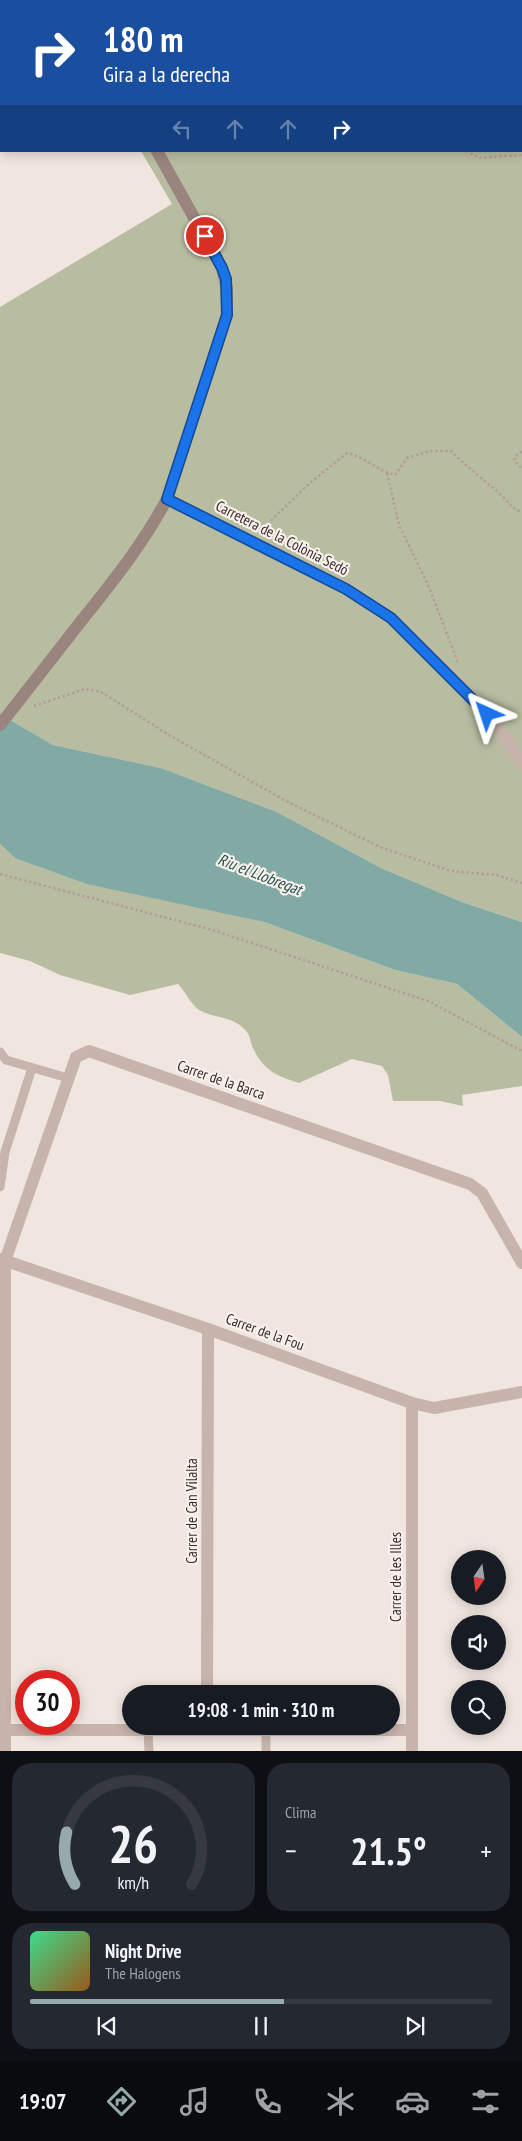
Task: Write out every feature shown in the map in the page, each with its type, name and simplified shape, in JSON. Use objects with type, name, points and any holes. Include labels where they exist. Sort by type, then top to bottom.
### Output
[{"type":"main road","points":[[0,725],[128,561],[167,499],[223,331],[228,298],[224,274],[215,253],[158,152]]},
{"type":"street","name":"Carretera de la Colònia Sedó","points":[[167,499],[346,589],[391,618],[475,700],[499,728],[522,764]]},
{"type":"street","name":"Carrer de la Barca","points":[[5,1751],[3,1260],[76,1057],[89,1051],[470,1184],[482,1193],[522,1263]]},
{"type":"street","name":"Carrer de la Fou","points":[[3,1260],[208,1329],[412,1403],[434,1408],[522,1392]]},
{"type":"street","name":"Carrer de Can Vilalta","points":[[207,1685],[208,1329]]},
{"type":"street","name":"Carrer de les Illes","points":[[412,1403],[412,1751]]},
{"type":"street","points":[[5,1730],[122,1730]]},
{"type":"street","points":[[400,1730],[412,1730]]},
{"type":"lane","points":[[0,1052],[6,1060],[68,1078]]},
{"type":"lane","points":[[0,1187],[5,1152],[32,1068]]},
{"type":"lane","points":[[148,1735],[149,1751]]},
{"type":"lane","points":[[266,1735],[266,1751]]},
{"type":"path","points":[[468,152],[479,158],[522,155]]},
{"type":"path","points":[[248,540],[343,455],[348,453],[356,455],[387,473],[395,475],[407,458],[430,452],[451,451],[514,510],[522,512]]},
{"type":"path","points":[[522,452],[518,453],[514,460],[522,469]]},
{"type":"path","points":[[387,473],[399,525],[429,587],[459,668]]},
{"type":"path","points":[[34,706],[84,689],[101,692],[169,735],[286,801],[382,848],[451,871],[496,875],[522,883]]},
{"type":"path","points":[[0,874],[208,929],[428,1000],[522,1051]]},
{"type":"green space","points":[[142,152],[522,152],[522,922],[462,902],[381,868],[277,812],[161,768],[53,745],[0,714],[0,307],[172,204]]},
{"type":"green space","points":[[0,844],[15,858],[264,922],[395,970],[457,984],[522,1037],[522,1086],[462,1095],[463,1106],[440,1101],[393,1101],[388,1075],[382,1066],[352,1059],[299,1083],[278,1075],[268,1068],[258,1057],[245,1030],[233,1021],[199,1010],[178,984],[130,995],[60,975],[30,961],[0,953]]},
{"type":"water","name":"Riu el Llobregat","points":[[0,714],[53,745],[161,768],[277,812],[381,868],[462,902],[522,922],[522,1037],[457,984],[395,970],[264,922],[87,884],[15,858],[0,844]]},
{"type":"route","points":[[205,236],[215,253],[226,279],[227,315],[167,499],[346,589],[391,618],[487,714]]}]
